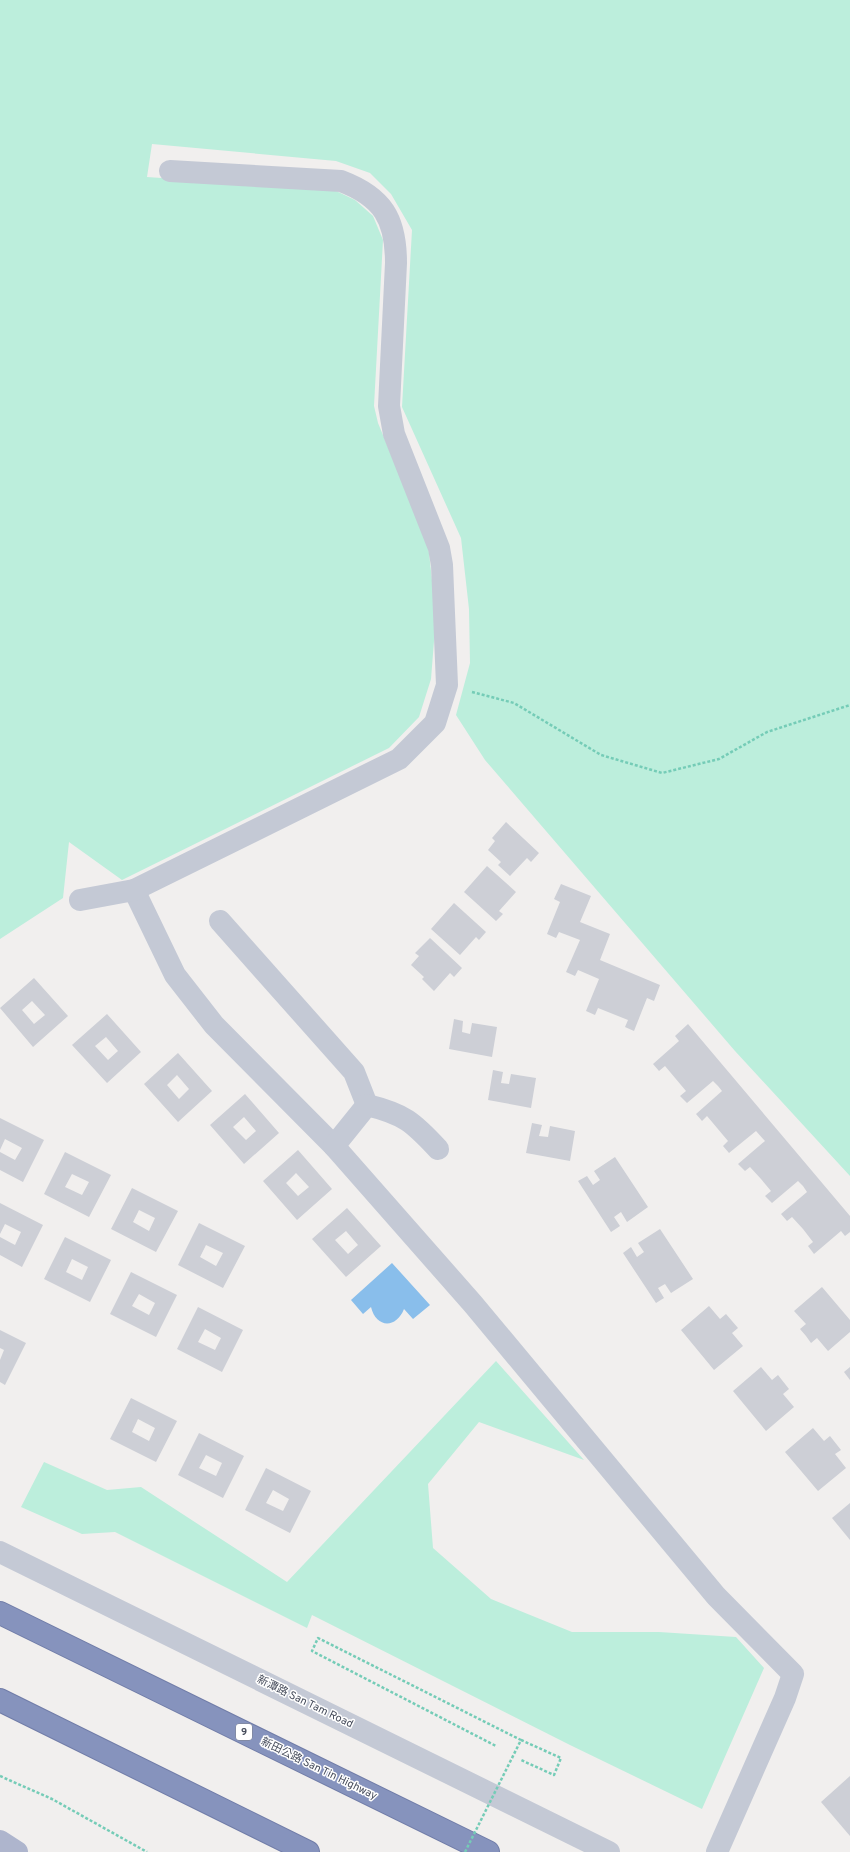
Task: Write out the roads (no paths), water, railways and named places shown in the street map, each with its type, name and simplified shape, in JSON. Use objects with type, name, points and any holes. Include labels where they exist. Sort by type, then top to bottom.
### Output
[{"type":"highway","name":"新田公路 San Tin Highway","points":[[0,1612],[488,1852]]},
{"type":"highway","points":[[0,1700],[308,1852]]},
{"type":"main road","points":[[0,1841],[17,1852]]},
{"type":"street","points":[[80,900],[134,890],[399,759],[435,723],[446,685],[442,565],[439,548],[394,434],[389,406],[396,263],[396,246],[390,220],[376,201],[366,192],[341,181],[170,171]]},
{"type":"street","points":[[134,890],[175,975],[214,1025],[334,1146],[473,1304],[716,1596],[793,1674],[785,1698],[717,1852]]},
{"type":"street","points":[[220,921],[354,1072],[367,1106]]},
{"type":"street","points":[[334,1146],[367,1106]]},
{"type":"street","points":[[367,1106],[402,1116],[416,1125],[438,1149]]},
{"type":"street","name":"新潭路 San Tam Road","points":[[0,1552],[609,1852]]},
{"type":"water","points":[[392,1263],[430,1305],[413,1319],[404,1309],[396,1320],[391,1323],[386,1323],[377,1319],[371,1307],[363,1314],[351,1300]]}]
